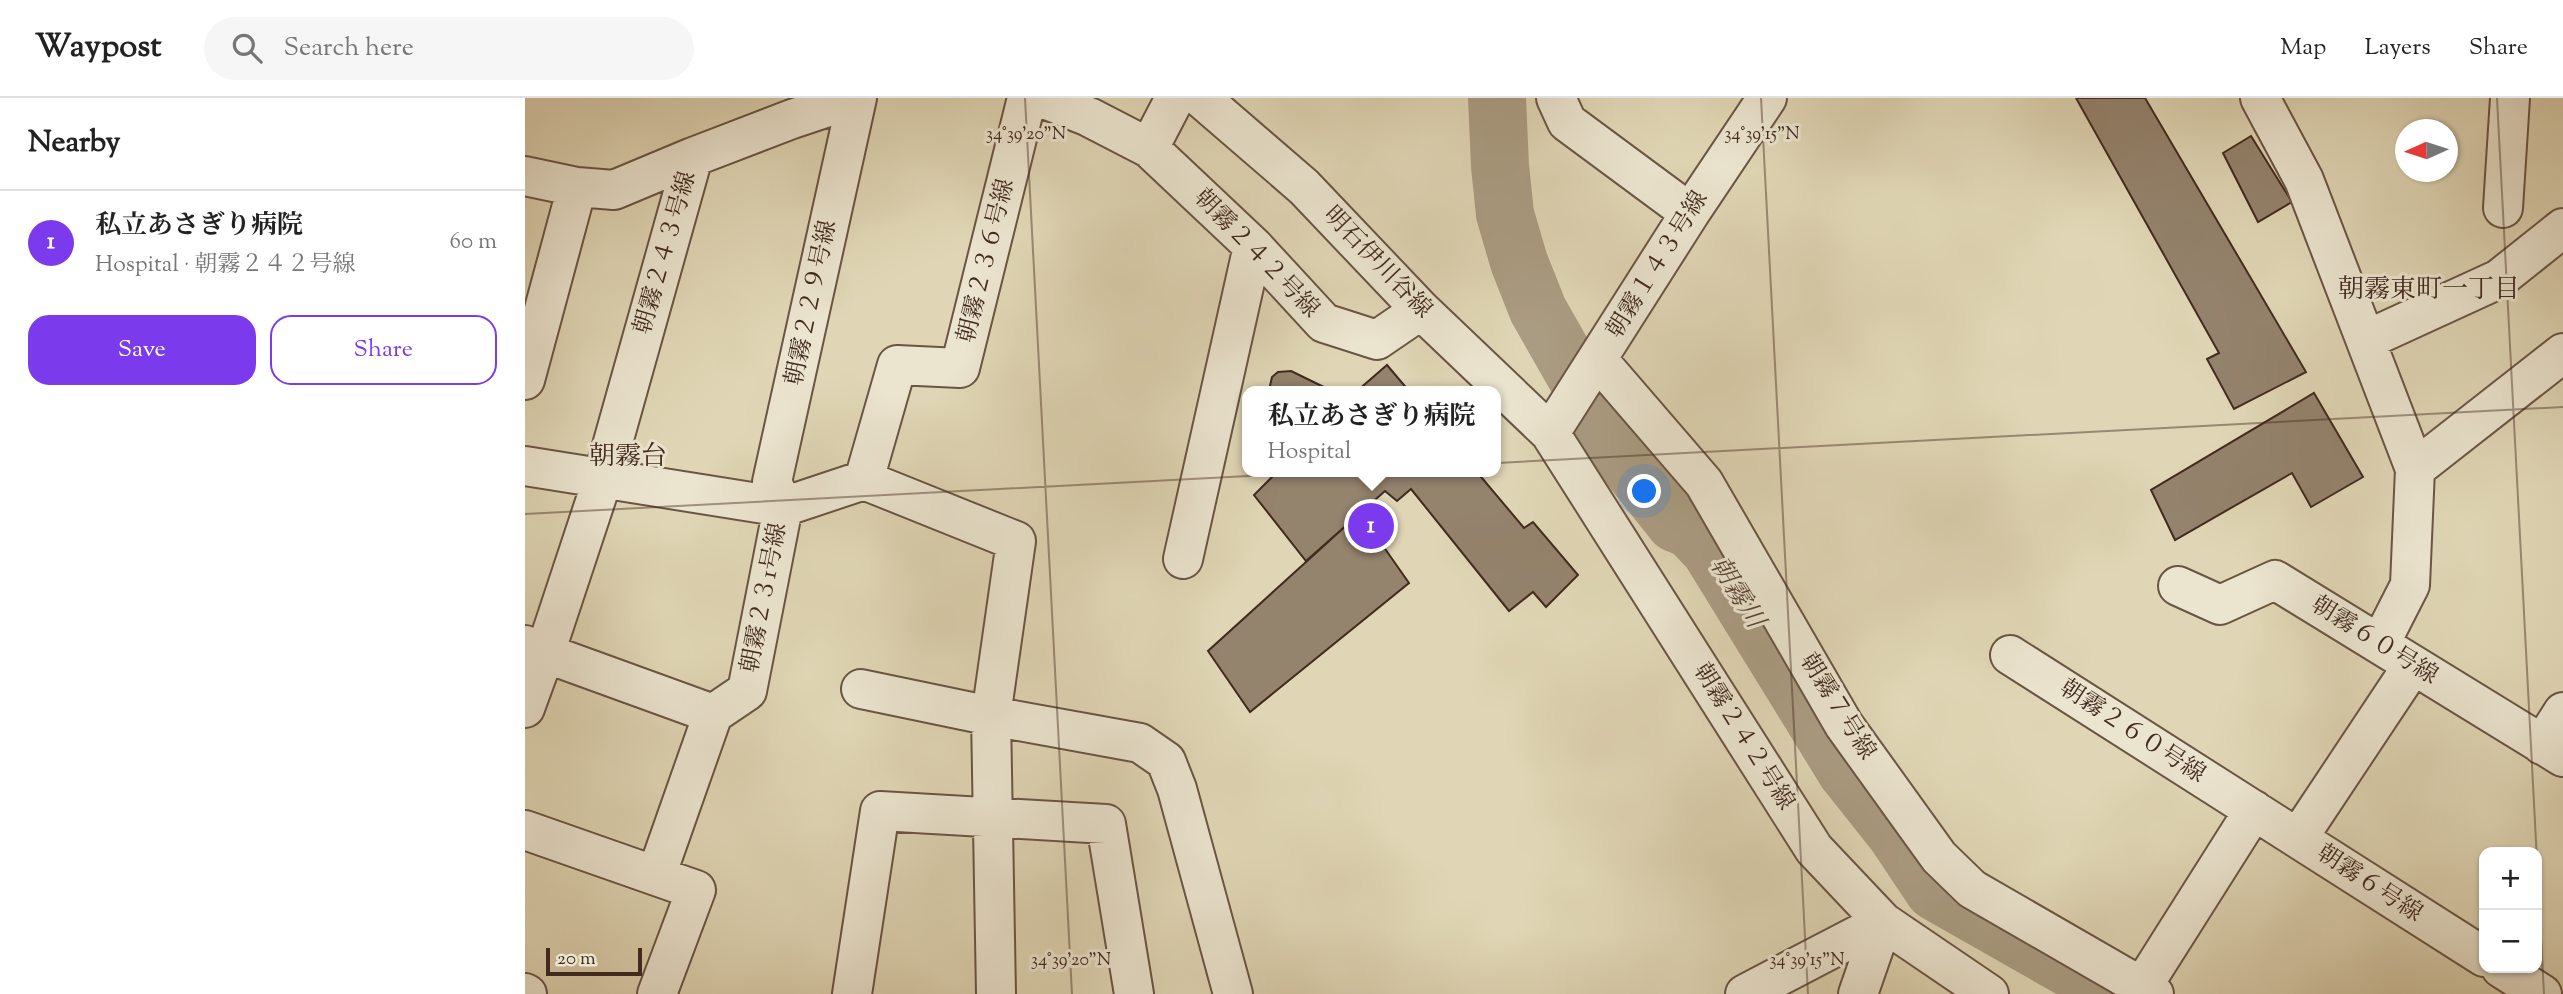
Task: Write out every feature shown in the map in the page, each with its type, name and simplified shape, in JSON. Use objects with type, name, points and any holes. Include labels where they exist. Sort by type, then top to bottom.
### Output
[{"type":"street","points":[[693,158],[792,119],[856,98]]},
{"type":"street","name":"朝霧２２９号線","points":[[783,507],[772,482],[856,98]]},
{"type":"street","name":"朝霧２３６号線","points":[[865,480],[897,365],[960,369],[1027,98]]},
{"type":"street","points":[[1042,98],[1089,117],[1149,148],[1175,98]]},
{"type":"street","name":"明石伊川谷線","points":[[1201,98],[1304,187],[1422,310],[1550,433]]},
{"type":"street","points":[[1556,98],[1567,122],[1690,213]]},
{"type":"street","name":"朝霧１４３号線","points":[[1550,433],[1690,213],[1767,98]]},
{"type":"street","points":[[2260,98],[2304,180],[2415,469],[2410,585],[2380,644]]},
{"type":"street","points":[[2503,208],[2510,98]]},
{"type":"street","name":"朝霧２４２号線","points":[[1149,148],[1253,246],[1324,323],[1377,340],[1422,310]]},
{"type":"street","name":"朝霧２４３号線","points":[[525,176],[577,187],[614,190],[693,158]]},
{"type":"street","name":"朝霧２４３号線","points":[[525,709],[535,649],[603,478],[693,158]]},
{"type":"street","points":[[525,380],[577,187]]},
{"type":"street","points":[[2366,340],[2499,279],[2563,228]]},
{"type":"street","points":[[1183,559],[1253,246]]},
{"type":"street","points":[[2415,469],[2563,353]]},
{"type":"street","name":"朝霧７号線","points":[[1594,365],[1704,483],[1844,725],[1939,857],[1972,889],[2148,990]]},
{"type":"street","name":"朝霧２４２号線","points":[[1550,433],[1814,849],[1883,922],[1989,994]]},
{"type":"street","name":"朝霧２３1号線","points":[[525,467],[783,507],[865,480]]},
{"type":"street","points":[[865,480],[1016,541],[991,716],[996,994]]},
{"type":"street","name":"朝霧２３1号線","points":[[713,714],[747,691],[783,507]]},
{"type":"street","name":"朝霧６０号線","points":[[2178,586],[2220,605],[2275,580],[2553,751]]},
{"type":"street","points":[[535,649],[713,714],[656,876]]},
{"type":"street","name":"朝霧２６０号線","points":[[2010,655],[2254,810]]},
{"type":"street","points":[[2298,838],[2413,665]]},
{"type":"street","points":[[861,689],[1140,743],[1166,761],[1177,789],[1233,994]]},
{"type":"street","points":[[2553,751],[2563,712]]},
{"type":"street","points":[[2148,990],[2254,810]]},
{"type":"street","name":"朝霧６号線","points":[[2254,810],[2479,954]]},
{"type":"street","points":[[852,994],[880,811],[1105,824],[1134,994]]},
{"type":"street","points":[[525,830],[696,890],[657,994]]},
{"type":"street","points":[[1745,994],[1883,922]]},
{"type":"street","points":[[1858,994],[1883,922]]},
{"type":"street","points":[[2509,973],[2542,994]]},
{"type":"building","points":[[2076,98],[2145,98],[2306,372],[2234,409],[2207,359],[2219,353]]},
{"type":"building","points":[[2251,136],[2292,202],[2258,222],[2223,153]]},
{"type":"building","points":[[1387,365],[1405,386],[1363,386]]},
{"type":"building","points":[[1291,371],[1322,386],[1270,386],[1272,377],[1278,372]]},
{"type":"building","points":[[2314,393],[2363,477],[2311,507],[2292,473],[2175,540],[2151,490]]},
{"type":"building","points":[[1272,477],[1481,477],[1524,528],[1533,522],[1578,575],[1546,607],[1533,592],[1509,611],[1411,489],[1397,501],[1385,491],[1306,561],[1254,495]]},
{"type":"building","points":[[1360,513],[1409,583],[1250,712],[1208,651]]},
{"type":"waterway","name":"朝霧川","points":[[1497,98],[1505,214],[1519,262],[1538,310],[1620,454],[1675,523],[1690,529],[1710,550],[1846,771],[1896,834],[1934,891],[2115,994]]},
{"type":"place","name":"私立あさぎり病院","points":[[1371,526]]},
{"type":"district","name":"朝霧東町一丁目","points":[[2429,290]]},
{"type":"district","name":"朝霧台","points":[[628,457]]}]
